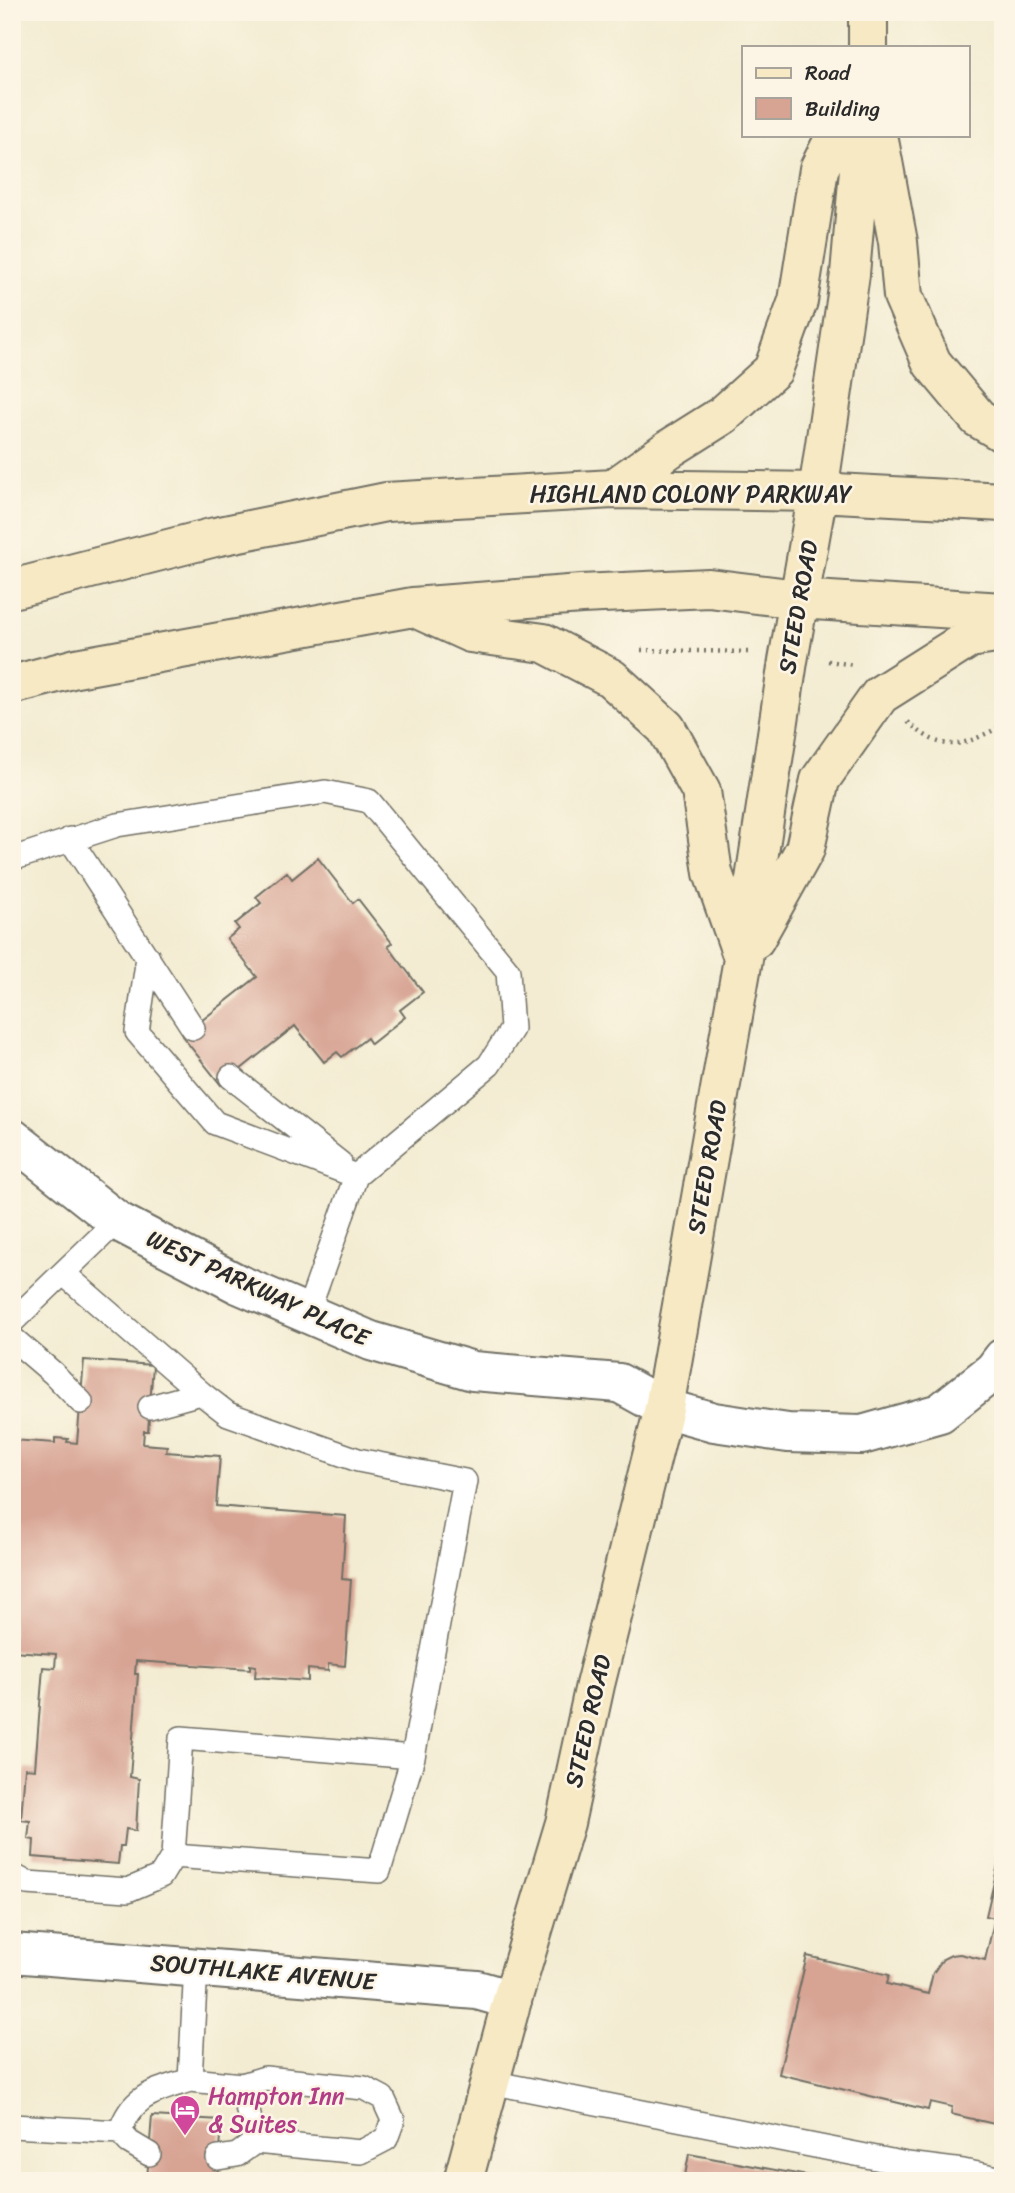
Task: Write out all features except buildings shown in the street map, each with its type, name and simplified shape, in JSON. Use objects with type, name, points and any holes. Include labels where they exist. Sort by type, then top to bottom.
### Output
[{"type":"street","points":[[867,12],[867,46]]},
{"type":"street","points":[[613,489],[723,415],[773,370],[799,301],[819,169],[836,136]]},
{"type":"street","name":"STEED ROAD","points":[[463,2181],[512,2000],[565,1823],[664,1408],[743,959],[798,599],[818,492],[850,274],[862,136]]},
{"type":"street","points":[[878,136],[898,242],[903,296],[932,363],[978,418],[1003,433]]},
{"type":"street","name":"HIGHLAND COLONY PARKWAY","points":[[12,589],[215,537],[386,502],[613,489],[818,492],[1003,502]]},
{"type":"street","points":[[12,685],[76,668],[413,607],[582,594],[709,588],[798,599],[1003,612]]},
{"type":"street","points":[[413,607],[470,633],[544,643],[611,678],[666,728],[701,792],[713,873],[743,959]]},
{"type":"street","points":[[743,959],[805,849],[820,780],[880,695],[970,638],[1003,633]]},
{"type":"street","name":"WEST PARKWAY PLACE","points":[[12,1138],[117,1221],[239,1284],[370,1342],[473,1371],[619,1383],[664,1408],[714,1422],[788,1433],[862,1435],[940,1413],[993,1371],[1003,1358]]},
{"type":"street","name":"SOUTHLAKE AVENUE","points":[[12,1953],[477,1990],[512,2000]]},
{"type":"lane","points":[[12,859],[117,825],[325,792],[369,801],[508,971],[512,1029],[489,1065],[356,1176],[307,1314]]},
{"type":"lane","points":[[70,839],[193,1028]]},
{"type":"lane","points":[[149,957],[137,1032],[215,1123],[356,1176]]},
{"type":"lane","points":[[231,1077],[356,1176]]},
{"type":"lane","points":[[12,1322],[117,1221]]},
{"type":"lane","points":[[63,1273],[228,1414],[358,1460],[465,1481],[413,1757],[379,1871],[173,1856]]},
{"type":"lane","points":[[12,1338],[53,1373],[81,1402]]},
{"type":"lane","points":[[150,1406],[201,1393]]},
{"type":"lane","points":[[12,1875],[27,1883],[128,1890],[161,1876],[173,1856],[181,1738],[413,1757]]},
{"type":"lane","points":[[190,2080],[196,1966]]},
{"type":"lane","points":[[120,2132],[125,2115],[149,2093],[190,2080],[242,2085],[265,2078],[364,2088],[383,2098],[393,2120],[386,2139],[361,2151],[256,2142],[237,2155],[218,2158]]},
{"type":"lane","points":[[490,2082],[906,2164],[1003,2179]]},
{"type":"lane","points":[[242,2085],[256,2142]]},
{"type":"lane","points":[[12,2126],[120,2132],[149,2154]]},
{"type":"path","points":[[611,678],[639,650],[761,653]]},
{"type":"path","points":[[904,718],[924,736],[944,745],[966,743],[1003,723]]},
{"type":"place","name":"Hampton Inn & Suites","points":[[185,2137]]}]
